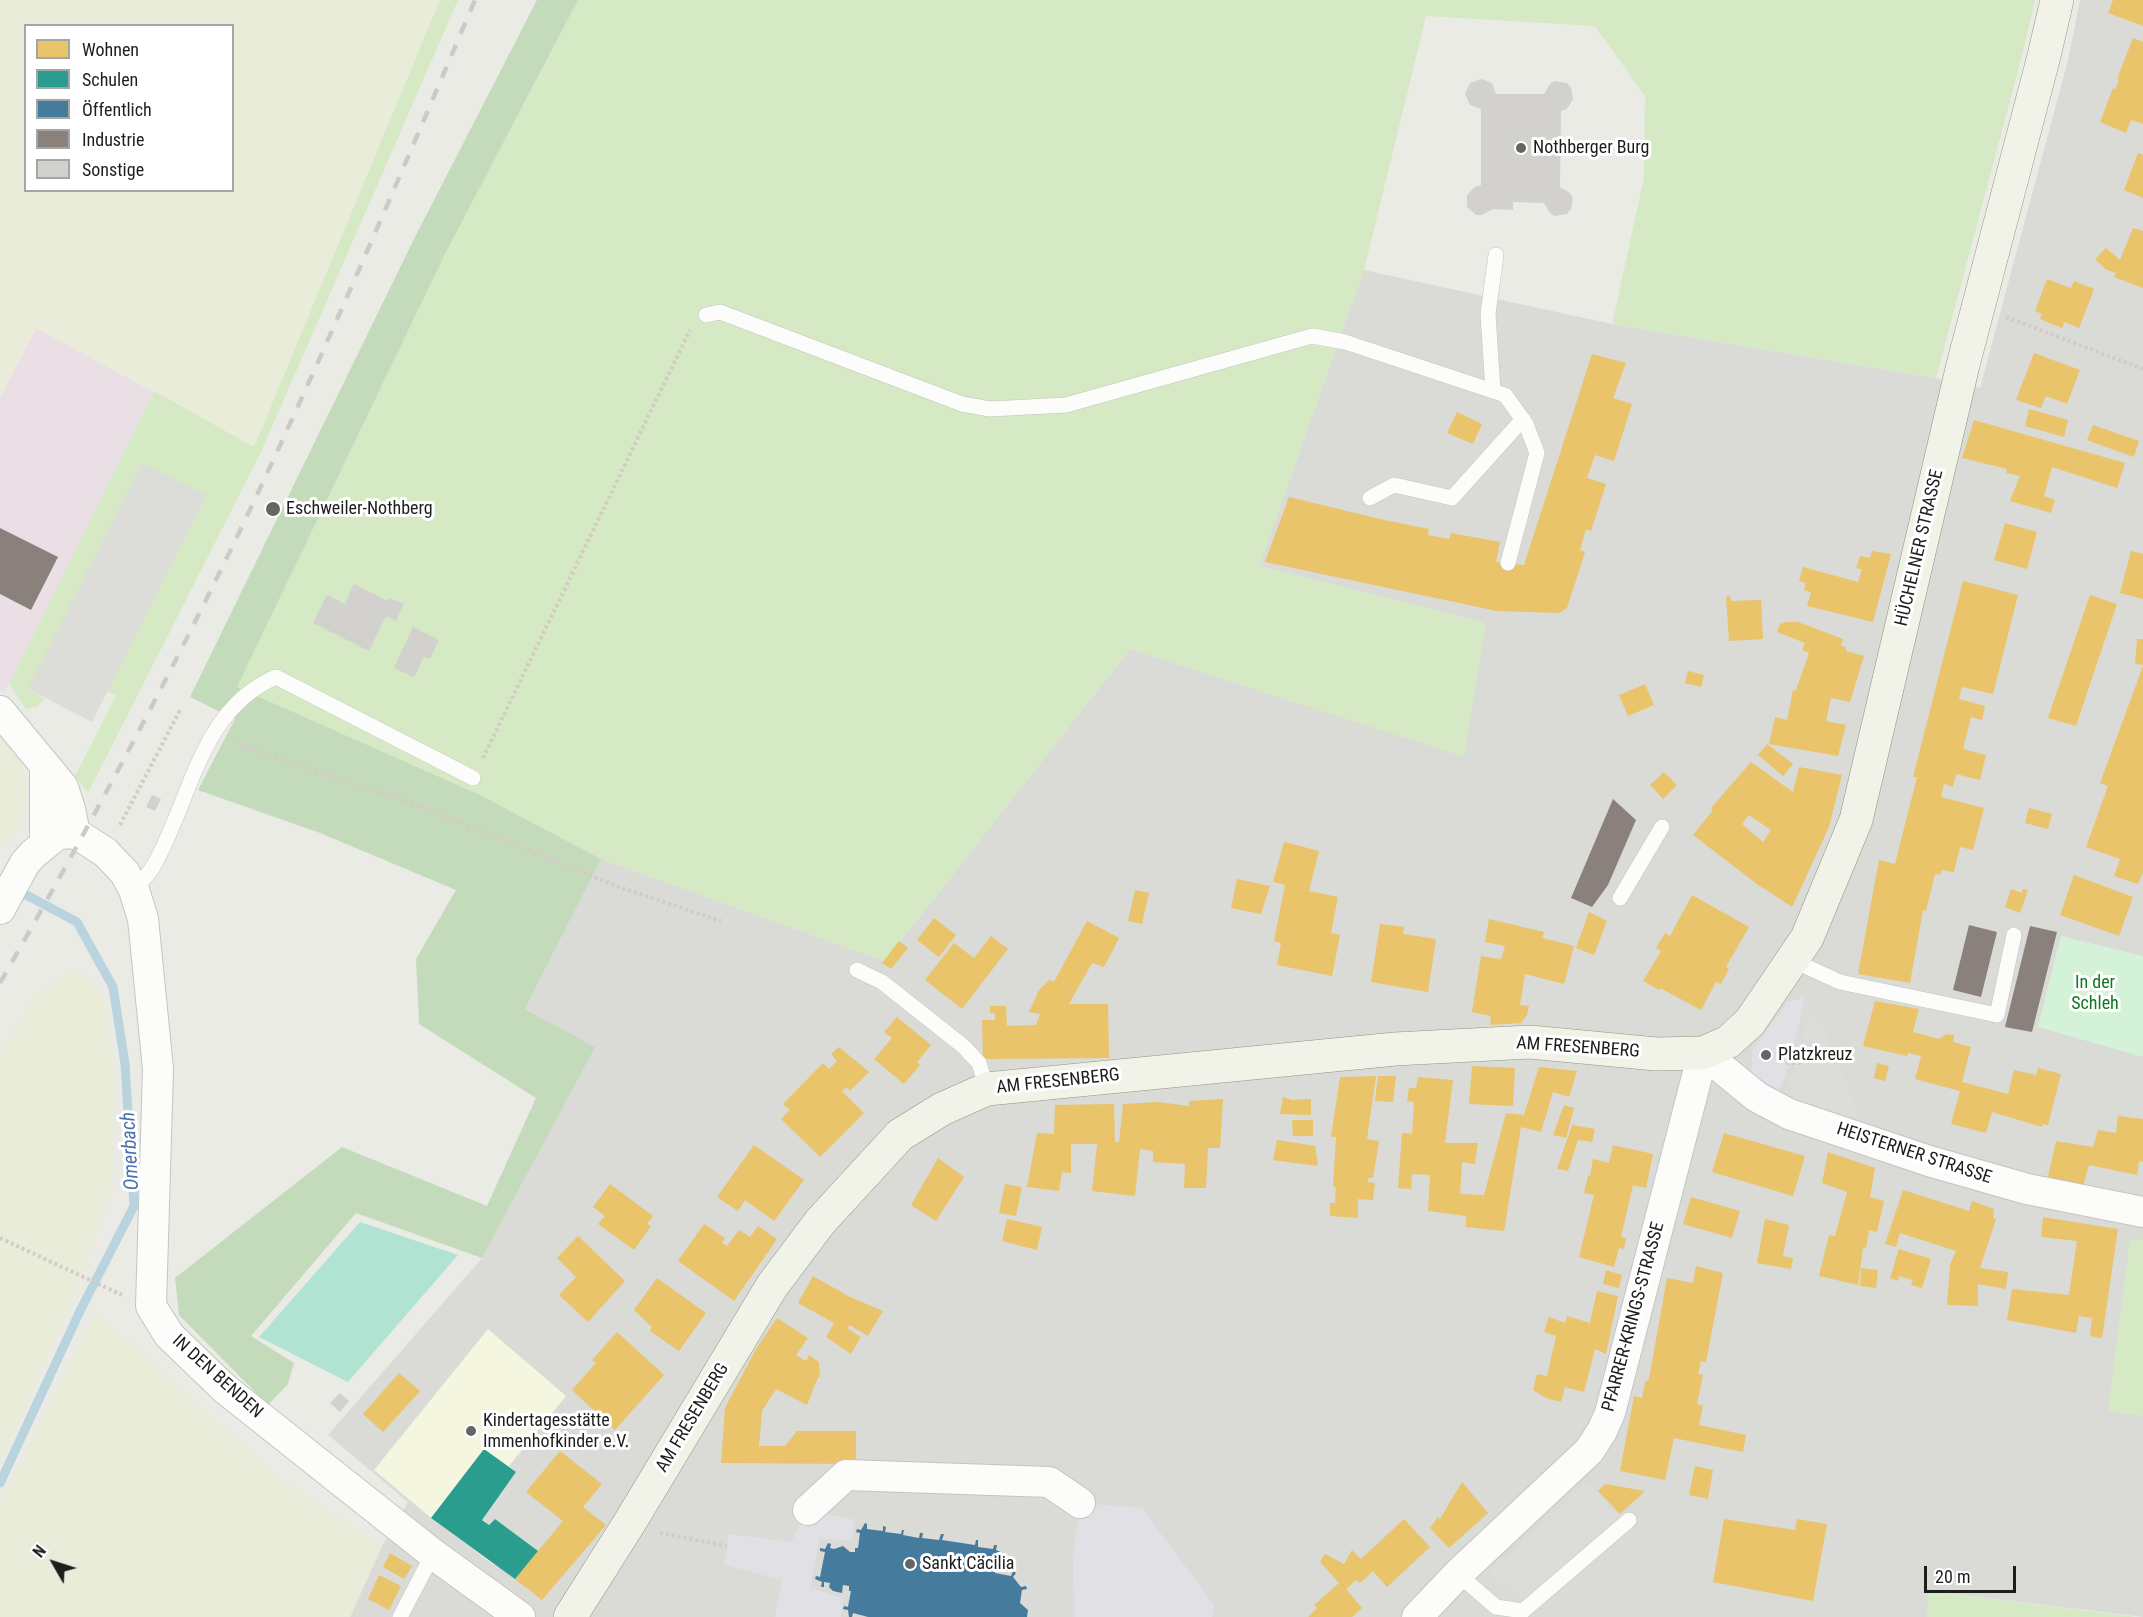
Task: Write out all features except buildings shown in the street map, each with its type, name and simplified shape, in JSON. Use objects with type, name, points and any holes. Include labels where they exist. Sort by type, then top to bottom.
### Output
[{"type":"street","name":"HÜCHELNER STRASSE","points":[[1703,1053],[1728,1042],[1750,1022],[1794,961],[1807,938],[1856,820],[1978,307],[2057,0]]},
{"type":"street","points":[[0,711],[63,787],[75,833],[58,834],[35,853],[0,909]]},
{"type":"street","points":[[35,853],[45,767]]},
{"type":"street","name":"IN DEN BENDEN","points":[[75,833],[105,852],[125,873],[134,890],[143,919],[158,1069],[151,1306],[170,1335],[225,1389],[433,1554],[520,1617]]},
{"type":"street","name":"AM FRESENBERG","points":[[570,1617],[772,1286],[820,1222],[900,1135],[942,1108],[987,1089],[1429,1047],[1530,1042],[1656,1054],[1703,1053]]},
{"type":"street","name":"HEISTERNER STRASSE","points":[[1703,1053],[1757,1097],[1789,1114],[1929,1161],[2027,1190],[2143,1212]]},
{"type":"street","name":"PFARRER-KRINGS-STRASSE","points":[[1417,1617],[1458,1574],[1589,1451],[1602,1431],[1610,1413],[1703,1053]]},
{"type":"street","points":[[808,1510],[846,1475],[1049,1482],[1080,1503]]},
{"type":"lane","points":[[1493,391],[1488,314],[1496,255]]},
{"type":"lane","points":[[706,315],[720,312],[962,404],[990,409],[1066,405],[1312,336],[1345,342],[1505,395],[1522,419],[1537,453],[1508,563]]},
{"type":"lane","points":[[1370,498],[1394,485],[1452,498],[1522,419]]},
{"type":"lane","points":[[134,890],[154,866],[212,735],[235,704],[260,684],[276,677],[473,778]]},
{"type":"lane","points":[[1620,898],[1662,827]]},
{"type":"lane","points":[[1794,961],[1840,982],[1997,1015],[2014,935]]},
{"type":"lane","points":[[857,970],[882,982],[963,1046],[979,1063],[987,1089]]},
{"type":"lane","points":[[1458,1574],[1496,1607],[1523,1611],[1629,1520]]},
{"type":"lane","points":[[400,1617],[433,1554]]},
{"type":"path","points":[[1978,307],[2143,369]]},
{"type":"path","points":[[473,778],[689,331],[706,315]]},
{"type":"path","points":[[105,852],[179,712],[177,711]]},
{"type":"path","points":[[212,735],[419,806],[619,887],[721,921]]},
{"type":"path","points":[[1786,1063],[1801,1062],[1791,1056],[1788,1048]]},
{"type":"path","points":[[0,1238],[111,1291]]},
{"type":"path","points":[[663,1533],[727,1546]]},
{"type":"shaded area","points":[[0,0],[440,0],[254,447],[36,328],[0,398]]},
{"type":"shaded area","points":[[537,0],[578,0],[445,254],[237,687],[480,795],[601,859],[525,1009],[595,1047],[482,1258],[356,1213],[251,1336],[294,1363],[288,1384],[268,1405],[179,1315],[175,1278],[342,1147],[487,1206],[536,1098],[419,1024],[416,959],[456,890],[320,833],[198,790],[235,719],[190,697],[415,237]]},
{"type":"shaded area","points":[[2080,0],[2143,0],[2143,1617],[1929,1591],[1927,1617],[350,1617],[382,1546],[408,1502],[328,1435],[482,1258],[594,1047],[525,1009],[601,859],[885,961],[1130,649],[1464,756],[1485,623],[1259,566],[1364,270],[1612,324],[1936,378],[1980,388],[2068,60]]},
{"type":"shaded area","points":[[36,328],[154,391],[3,693],[0,689],[0,398]]},
{"type":"shaded area","points":[[142,463],[206,495],[92,722],[28,689]]},
{"type":"shaded area","points":[[0,732],[18,750],[29,802],[8,845],[0,845]]},
{"type":"shaded area","points":[[74,968],[103,995],[115,1065],[113,1189],[69,1308],[0,1461],[0,1055],[34,997]]},
{"type":"shaded area","points":[[1805,997],[1792,1053],[1788,1048],[1786,1054],[1790,1058],[1785,1062],[1790,1064],[1779,1090],[1760,1087],[1751,1076],[1752,1051],[1788,1002]]},
{"type":"shaded area","points":[[1808,1013],[1826,1032],[1862,1125],[1783,1098],[1799,1054]]},
{"type":"shaded area","points":[[96,1312],[277,1477],[382,1546],[350,1617],[0,1617],[0,1504]]},
{"type":"shaded area","name":"Kindertagesstätte Immenhofkinder e.V.","points":[[488,1329],[566,1396],[509,1466],[516,1472],[482,1519],[489,1525],[495,1519],[516,1535],[494,1565],[431,1518],[374,1470]]},
{"type":"shaded area","points":[[1587,1482],[1618,1516],[1523,1600],[1489,1573]]},
{"type":"shaded area","points":[[1080,1503],[1142,1508],[1215,1606],[1212,1617],[1074,1617],[1073,1559]]},
{"type":"shaded area","points":[[808,1510],[855,1520],[851,1541],[820,1538],[810,1588],[843,1598],[841,1617],[775,1617],[782,1580],[724,1565],[729,1534],[791,1542]]},
{"type":"green space","points":[[440,0],[458,0],[261,452],[88,793],[75,776],[116,696],[107,691],[206,495],[28,689],[44,699],[37,707],[26,709],[9,684],[154,391],[254,447]]},
{"type":"green space","points":[[578,0],[2035,0],[1936,378],[1612,324],[1644,178],[1645,96],[1595,26],[1426,16],[1364,270],[1259,566],[1486,623],[1464,757],[1130,649],[885,961],[601,859],[480,795],[237,687],[445,254]]},
{"type":"green space","name":"In der Schleh","points":[[2061,936],[2143,956],[2143,1057],[2038,1027]]},
{"type":"green space","points":[[360,1222],[458,1255],[348,1382],[259,1337]]},
{"type":"green space","points":[[2130,1239],[2143,1240],[2143,1416],[2108,1411]]},
{"type":"green space","points":[[1928,1591],[2136,1617],[1927,1617]]},
{"type":"waterway","name":"Omerbach","points":[[0,1483],[80,1311],[134,1206],[125,1064],[113,987],[77,922],[15,889]]},
{"type":"railway","points":[[0,983],[133,742],[226,559],[340,312],[475,0]]},
{"type":"place","name":"Nothberger Burg","points":[[1521,148]]},
{"type":"place","name":"Eschweiler-Nothberg","points":[[273,509]]},
{"type":"place","name":"Platzkreuz","points":[[1766,1055]]},
{"type":"place","name":"Kindertagesstätte Immenhofkinder e.V.","points":[[471,1431]]},
{"type":"place","name":"Sankt Cäcilia","points":[[910,1564]]}]
